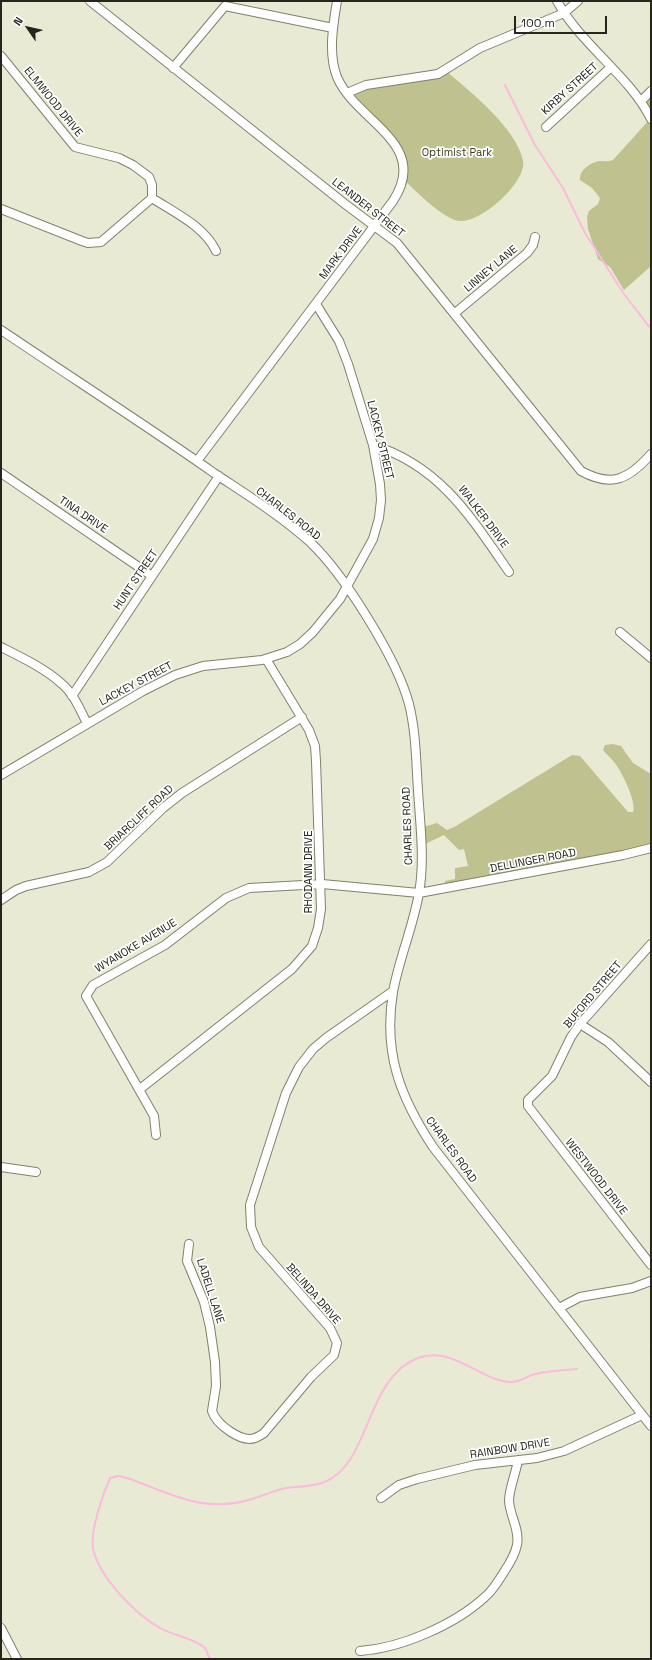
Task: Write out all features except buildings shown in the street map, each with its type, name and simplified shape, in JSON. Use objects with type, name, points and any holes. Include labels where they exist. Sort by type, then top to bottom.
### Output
[{"type":"street","name":"LEANDER STREET","points":[[90,1],[345,204],[397,243],[582,472],[593,478],[612,481],[624,477],[651,454]]},
{"type":"street","name":"MARK DRIVE","points":[[197,461],[375,226],[400,190],[404,180],[402,159],[386,134],[347,93],[336,75],[332,51],[333,28],[337,1]]},
{"type":"street","points":[[557,1],[564,13],[588,44],[641,101],[651,120]]},
{"type":"street","points":[[347,93],[366,85],[438,74],[480,48],[564,13],[578,1]]},
{"type":"street","points":[[173,68],[227,4],[333,28]]},
{"type":"street","name":"ELMWOOD DRIVE","points":[[1,56],[75,148],[119,158],[133,165],[149,177],[152,185],[152,198]]},
{"type":"street","name":"KIRBY STREET","points":[[546,127],[610,68]]},
{"type":"street","points":[[641,101],[651,91]]},
{"type":"street","points":[[1,209],[82,241],[97,243],[105,239],[152,198],[201,230],[211,240],[216,251]]},
{"type":"street","name":"LINNEY LANE","points":[[455,313],[527,253],[533,245],[535,237]]},
{"type":"street","name":"LACKEY STREET","points":[[1,775],[143,691],[189,670],[218,663],[266,658],[287,652],[300,644],[325,618],[347,586],[367,552],[379,518],[381,500],[380,484],[372,445],[343,350],[316,304]]},
{"type":"street","name":"CHARLES ROAD","points":[[1,330],[274,514],[310,543],[347,586],[390,660],[408,702],[415,744],[421,852],[419,893],[393,991],[390,1019],[393,1058],[402,1090],[409,1108],[433,1147],[651,1426]]},
{"type":"street","name":"WALKER DRIVE","points":[[372,445],[386,449],[420,466],[449,490],[480,530],[509,572]]},
{"type":"street","name":"TINA DRIVE","points":[[1,473],[152,576]]},
{"type":"street","name":"HUNT STREET","points":[[72,696],[219,476]]},
{"type":"street","points":[[620,632],[651,658]]},
{"type":"street","points":[[1,647],[51,675],[62,684],[72,696],[87,724]]},
{"type":"street","name":"RHODANN DRIVE","points":[[140,1089],[301,960],[312,946],[318,928],[321,909],[322,884],[315,746],[302,717],[266,658]]},
{"type":"street","name":"BRIARCLIFF ROAD","points":[[1,900],[16,890],[26,886],[89,872],[107,862],[163,808],[182,793],[302,717]]},
{"type":"street","name":"DELLINGER ROAD","points":[[419,893],[623,855],[651,848]]},
{"type":"street","name":"WYANOKE AVENUE","points":[[156,1135],[154,1116],[140,1089],[88,1002],[86,996],[88,990],[101,980],[165,945],[219,902],[232,894],[249,888],[322,884],[419,893]]},
{"type":"street","name":"BUFORD STREET","points":[[528,1100],[552,1076],[571,1036],[580,1024],[651,944]]},
{"type":"street","name":"BELINDA DRIVE","points":[[255,1438],[264,1433],[311,1376],[331,1359],[337,1343],[326,1323],[265,1256],[254,1237],[249,1217],[250,1205],[286,1093],[306,1058],[326,1038],[393,991]]},
{"type":"street","points":[[580,1024],[608,1042],[651,1082]]},
{"type":"street","name":"WESTWOOD DRIVE","points":[[528,1100],[528,1106],[534,1115],[651,1265]]},
{"type":"street","points":[[1,1167],[36,1172]]},
{"type":"street","name":"LADELL LANE","points":[[189,1244],[187,1261],[204,1302],[210,1327],[215,1362],[216,1386],[212,1411],[219,1423],[238,1436],[255,1438]]},
{"type":"street","points":[[559,1308],[580,1297],[632,1288],[651,1281]]},
{"type":"street","name":"RAINBOW DRIVE","points":[[381,1498],[399,1485],[417,1479],[475,1465],[537,1458],[564,1450],[642,1415]]},
{"type":"street","points":[[360,1651],[380,1649],[440,1627],[478,1603],[491,1591],[510,1563],[517,1546],[518,1538],[510,1512],[509,1499],[518,1460]]},
{"type":"street","points":[[1,1628],[17,1659]]},
{"type":"green space","name":"Optimist Park","points":[[445,70],[479,99],[502,123],[519,148],[523,161],[522,170],[518,180],[501,200],[469,220],[460,221],[446,216],[430,204],[404,180],[402,159],[347,93]]},
{"type":"green space","points":[[651,91],[651,266],[624,290],[610,267],[598,259],[588,229],[587,217],[589,211],[598,204],[600,198],[592,188],[580,180],[580,176],[586,167],[593,163],[613,160],[650,119],[641,101]]},
{"type":"green space","points":[[613,744],[621,746],[633,763],[651,774],[651,848],[446,889],[445,881],[455,879],[455,868],[468,866],[464,849],[459,850],[444,835],[427,843],[425,846],[420,828],[437,823],[447,830],[456,826],[572,755],[580,756],[628,812],[633,812],[633,801],[624,779],[613,760],[603,750],[605,745]]},
{"type":"waterway","points":[[505,85],[535,145],[563,188],[585,233],[624,294],[651,329]]},
{"type":"waterway","points":[[210,1659],[205,1648],[201,1645],[160,1628],[140,1614],[119,1594],[102,1570],[96,1559],[93,1548],[93,1532],[104,1493],[110,1478],[118,1476],[127,1478],[184,1499],[199,1503],[215,1504],[240,1502],[282,1489],[316,1485],[333,1478],[346,1465],[358,1445],[377,1401],[385,1388],[394,1375],[404,1365],[418,1358],[431,1355],[443,1356],[488,1376],[510,1382],[540,1373],[577,1369]]}]
